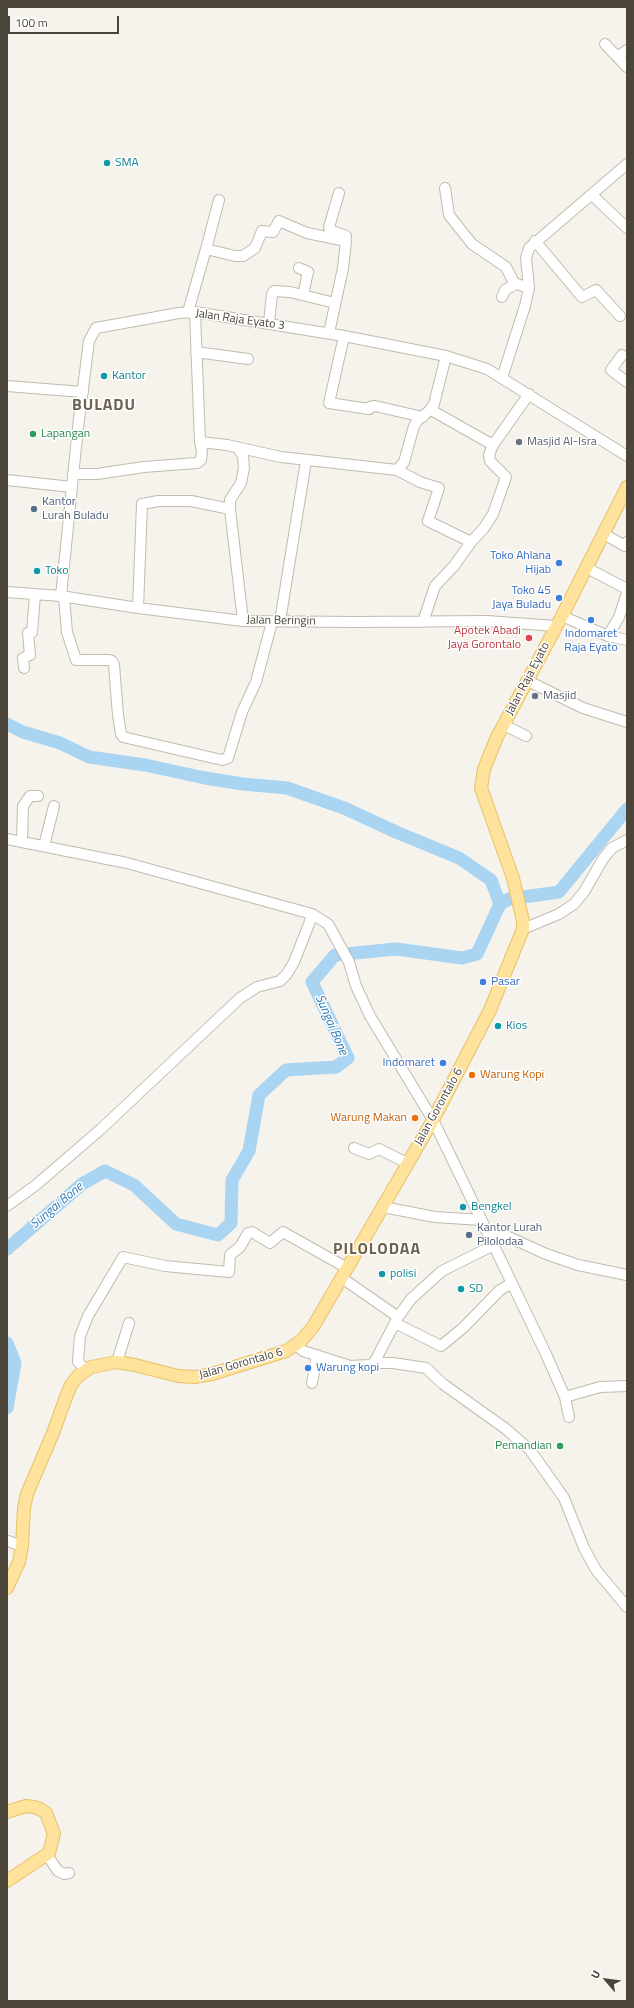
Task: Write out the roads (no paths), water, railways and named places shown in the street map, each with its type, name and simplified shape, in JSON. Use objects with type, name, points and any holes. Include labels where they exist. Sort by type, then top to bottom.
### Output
[{"type":"main road","name":"Jalan Raja Eyato","points":[[523,925],[513,878],[481,788],[482,778],[487,758],[604,534],[624,501],[627,487]]},
{"type":"main road","name":"Jalan Gorontalo 6","points":[[85,1369],[117,1362],[142,1366],[178,1376],[195,1377],[282,1352],[296,1345],[313,1327],[433,1120],[490,1010],[523,925]]},
{"type":"main road","points":[[7,1588],[19,1562],[22,1546],[24,1508],[27,1494],[71,1384],[85,1369]]},
{"type":"main road","points":[[7,1812],[20,1808],[34,1807],[46,1813],[54,1834],[52,1848],[47,1855],[7,1881]]},
{"type":"street","points":[[605,44],[627,67]]},
{"type":"street","points":[[617,57],[627,50]]},
{"type":"street","points":[[502,378],[525,306],[529,288],[526,253],[535,240],[592,195],[627,164]]},
{"type":"street","points":[[445,188],[446,202],[452,219],[475,248],[506,267],[512,280],[516,284],[529,288]]},
{"type":"street","points":[[329,333],[343,268],[346,244],[345,234],[331,230],[329,227],[339,193]]},
{"type":"street","points":[[592,195],[627,228]]},
{"type":"street","points":[[73,474],[97,474],[144,467],[197,463],[200,460],[202,451],[200,442],[196,352],[191,312],[219,200]]},
{"type":"street","points":[[206,249],[235,256],[243,256],[255,248],[262,230],[273,232],[279,221],[307,233],[345,240]]},
{"type":"street","points":[[535,240],[582,297],[596,290],[620,316]]},
{"type":"street","points":[[299,268],[308,272],[303,295]]},
{"type":"street","points":[[502,297],[505,290],[516,284]]},
{"type":"street","points":[[269,323],[272,291],[278,290],[335,303]]},
{"type":"street","name":"Jalan Raja Eyato 3","points":[[276,621],[270,633],[256,682],[242,712],[226,760],[123,737],[121,734],[117,708],[114,665],[112,661],[109,660],[76,660],[67,632],[63,597],[73,474],[89,341],[96,328],[191,312],[329,333],[446,356],[487,369],[627,456]]},
{"type":"street","points":[[344,336],[329,403],[368,410],[370,406],[375,406],[423,417]]},
{"type":"street","points":[[196,352],[248,359]]},
{"type":"street","points":[[622,355],[611,370],[627,382]]},
{"type":"street","points":[[397,470],[404,462],[414,426],[431,410],[439,389],[446,356]]},
{"type":"street","points":[[7,386],[83,392]]},
{"type":"street","points":[[423,622],[435,586],[454,566],[471,542],[490,521],[506,477],[490,461],[488,455],[493,445],[529,394]]},
{"type":"street","points":[[431,410],[493,445]]},
{"type":"street","points":[[200,442],[237,447],[306,461],[397,470],[420,482],[439,488],[428,521],[471,542]]},
{"type":"street","points":[[237,447],[243,456],[244,468],[241,483],[230,500],[230,508],[243,621]]},
{"type":"street","points":[[276,621],[306,461]]},
{"type":"street","points":[[7,480],[72,487]]},
{"type":"street","points":[[138,608],[142,504],[158,501],[192,501],[230,508]]},
{"type":"street","points":[[604,534],[625,546],[627,542]]},
{"type":"street","points":[[587,568],[627,589]]},
{"type":"street","name":"Jalan Beringin","points":[[7,592],[63,597],[243,621],[487,621],[556,626]]},
{"type":"street","points":[[608,636],[619,617],[627,593]]},
{"type":"street","points":[[24,668],[23,658],[30,655],[28,633],[32,632],[35,595]]},
{"type":"street","points":[[562,616],[608,636],[627,640]]},
{"type":"street","points":[[528,681],[583,708],[627,722]]},
{"type":"street","points":[[504,725],[526,736]]},
{"type":"street","points":[[22,841],[23,806],[30,796],[38,796]]},
{"type":"street","points":[[44,846],[54,806]]},
{"type":"street","points":[[7,839],[127,863],[312,914],[325,921],[349,962],[356,986],[370,1016],[433,1120],[565,1397],[569,1417]]},
{"type":"street","points":[[523,925],[559,914],[574,904],[584,892],[603,858],[612,848],[627,840]]},
{"type":"street","points":[[7,1206],[36,1185],[101,1129],[240,998],[257,988],[280,981],[287,974],[294,962],[310,924],[312,914]]},
{"type":"street","points":[[354,1148],[369,1154],[379,1149],[408,1163]]},
{"type":"street","points":[[383,1207],[435,1217],[481,1220]]},
{"type":"street","points":[[485,1229],[512,1238],[546,1254],[578,1265],[627,1275]]},
{"type":"street","points":[[85,1369],[78,1362],[80,1336],[85,1321],[123,1257],[165,1266],[230,1272],[230,1255],[240,1246],[248,1233],[252,1232],[270,1243],[283,1232],[345,1273],[396,1320],[442,1345],[463,1328],[500,1290],[512,1283]]},
{"type":"street","points":[[374,1363],[396,1320],[411,1299],[442,1271],[492,1246]]},
{"type":"street","points":[[117,1362],[129,1323]]},
{"type":"street","points":[[296,1345],[303,1351],[350,1366],[369,1366],[374,1363],[392,1363],[426,1368],[443,1384],[506,1429],[530,1450],[564,1498],[584,1548],[596,1570],[627,1607]]},
{"type":"street","points":[[312,1383],[317,1355]]},
{"type":"street","points":[[565,1397],[600,1387],[627,1386]]},
{"type":"street","points":[[8,1541],[22,1546]]},
{"type":"street","points":[[47,1855],[58,1871],[64,1874],[70,1873]]},
{"type":"waterway","points":[[7,724],[23,732],[60,743],[89,757],[145,765],[205,778],[243,784],[287,788],[344,808],[396,832],[459,858],[491,880],[500,904]]},
{"type":"waterway","name":"Sungai Bone","points":[[7,1249],[82,1184],[105,1171],[134,1185],[176,1224],[218,1235],[231,1223],[232,1180],[249,1151],[259,1095],[286,1070],[336,1067],[348,1058],[312,982],[335,955],[396,949],[462,958],[477,954],[500,904],[509,899],[559,892],[627,809]]},
{"type":"waterway","points":[[7,1343],[15,1363],[7,1408]]},
{"type":"place","name":"SMA","points":[[107,163]]},
{"type":"place","name":"Kantor","points":[[104,376]]},
{"type":"place","name":"Lapangan","points":[[33,434]]},
{"type":"place","name":"Masjid Al-Isra","points":[[519,442]]},
{"type":"place","name":"Kantor Lurah Buladu","points":[[34,509]]},
{"type":"place","name":"Toko Ahlana Hijab","points":[[559,563]]},
{"type":"place","name":"Toko","points":[[37,571]]},
{"type":"place","name":"Toko 45 Jaya Buladu","points":[[559,598]]},
{"type":"place","name":"Indomaret Raja Eyato","points":[[591,620]]},
{"type":"place","name":"Apotek Abadi Jaya Gorontalo","points":[[529,638]]},
{"type":"place","name":"Masjid","points":[[535,696]]},
{"type":"place","name":"Pasar","points":[[483,982]]},
{"type":"place","name":"Kios","points":[[498,1026]]},
{"type":"place","name":"Indomaret","points":[[443,1063]]},
{"type":"place","name":"Warung Kopi","points":[[472,1075]]},
{"type":"place","name":"Warung Makan","points":[[415,1118]]},
{"type":"place","name":"Bengkel","points":[[463,1207]]},
{"type":"place","name":"Kantor Lurah Pilolodaa","points":[[469,1235]]},
{"type":"place","name":"polisi","points":[[382,1274]]},
{"type":"place","name":"SD","points":[[461,1289]]},
{"type":"place","name":"Warung kopi","points":[[308,1368]]},
{"type":"place","name":"Pemandian","points":[[560,1446]]},
{"type":"district","name":"BULADU","points":[[104,406]]},
{"type":"district","name":"PILOLODAA","points":[[377,1250]]}]
